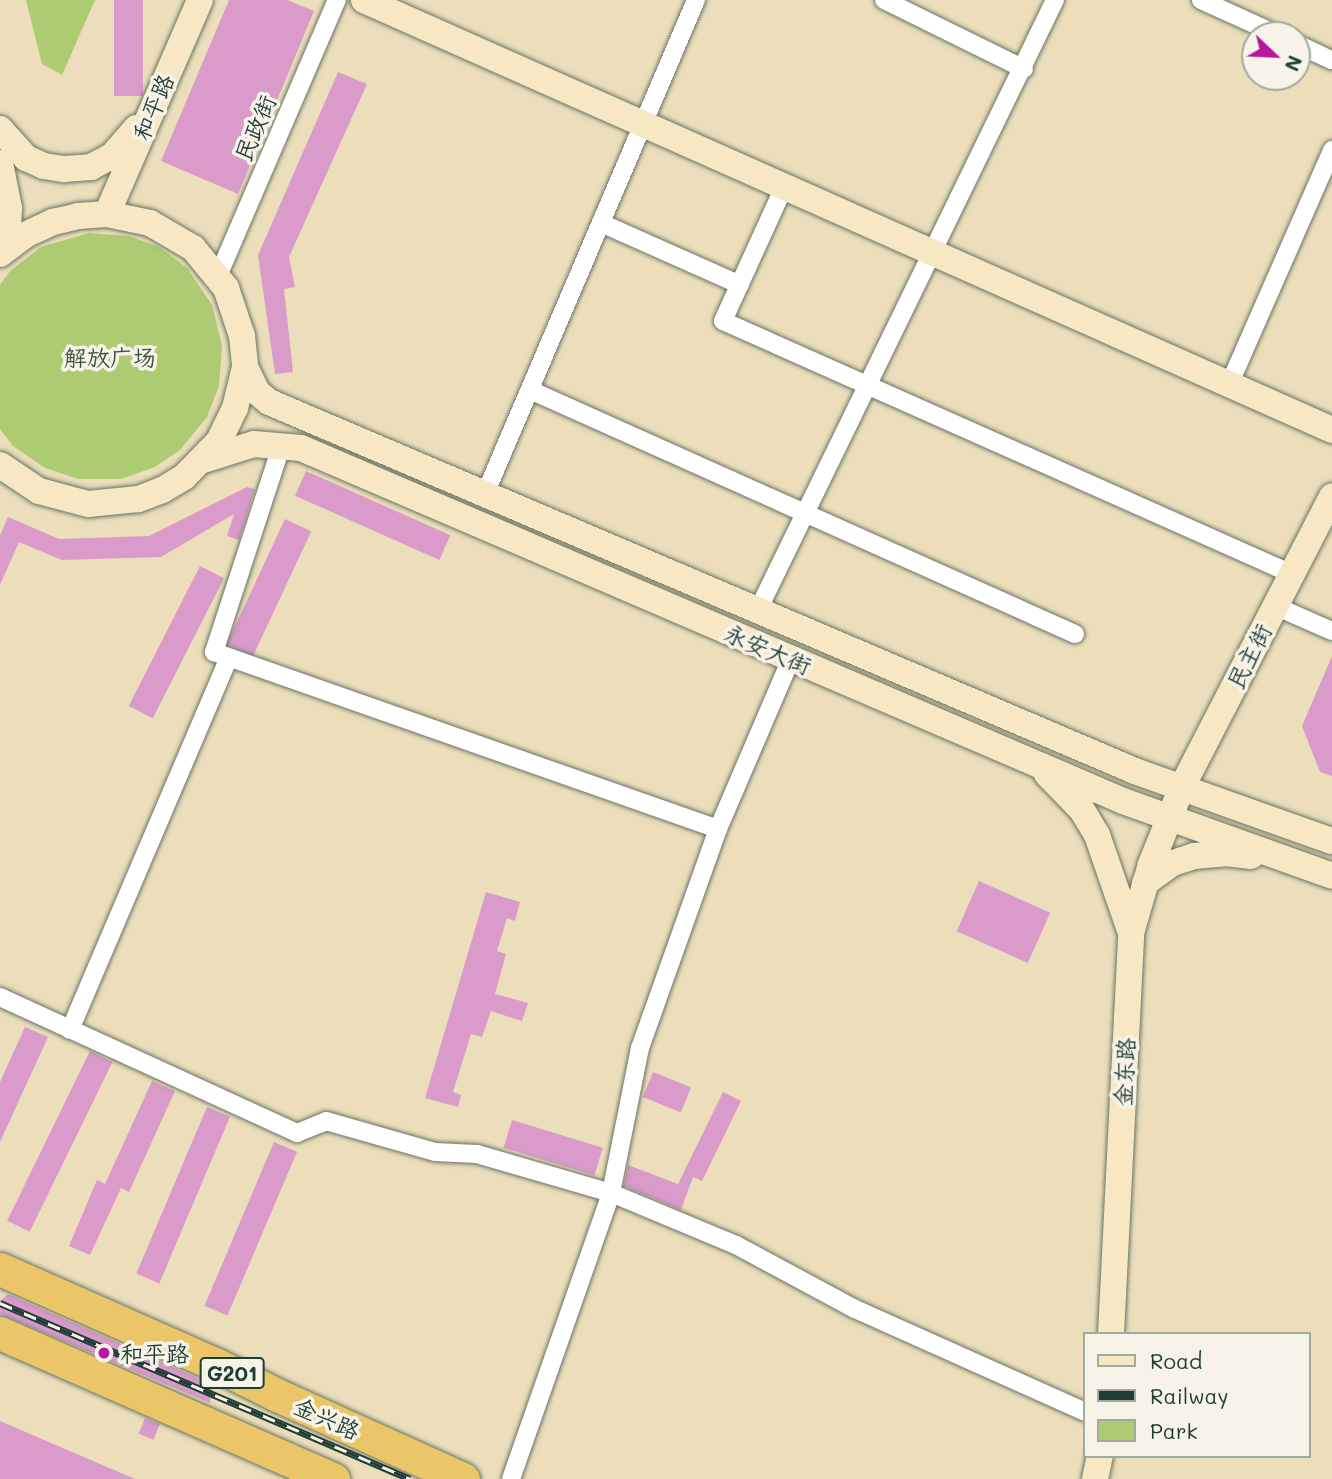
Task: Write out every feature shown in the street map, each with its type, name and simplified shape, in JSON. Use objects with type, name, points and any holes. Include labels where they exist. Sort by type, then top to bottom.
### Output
[{"type":"highway","name":"金兴路","points":[[0,1269],[217,1365],[276,1395],[463,1479]]},
{"type":"highway","name":"G201","points":[[0,1333],[334,1479]]},
{"type":"main road","name":"和平路","points":[[107,214],[200,0]]},
{"type":"main road","points":[[364,0],[1332,430]]},
{"type":"main road","points":[[0,129],[26,158],[44,166],[64,169],[91,167],[112,156],[131,137],[165,81]]},
{"type":"main road","points":[[0,163],[9,208],[4,251]]},
{"type":"main road","points":[[0,465],[39,491],[63,500],[113,504],[162,490],[203,460],[231,419],[245,367],[236,311],[218,276],[193,248],[173,234],[150,223],[107,214],[78,216],[53,222],[25,235],[4,251]]},
{"type":"main road","name":"永安大街","points":[[245,367],[257,392],[269,402],[1135,771],[1332,841]]},
{"type":"main road","name":"永安大街","points":[[203,460],[254,444],[301,449],[1039,765],[1171,818],[1332,876]]},
{"type":"main road","name":"民主街","points":[[1171,818],[1182,787],[1332,496]]},
{"type":"main road","points":[[1039,765],[1082,810],[1097,835],[1131,933]]},
{"type":"main road","name":"金东路","points":[[1111,1332],[1131,933],[1145,883],[1171,818]]},
{"type":"main road","points":[[1145,883],[1173,863],[1194,856],[1226,853],[1287,860]]},
{"type":"main road","points":[[1095,1479],[1100,1458]]},
{"type":"street","name":"民政街","points":[[218,276],[337,0]]},
{"type":"street","points":[[485,494],[696,0]]},
{"type":"street","points":[[884,0],[1024,69]]},
{"type":"street","points":[[758,610],[803,514],[868,387],[930,252],[1024,69],[1055,0]]},
{"type":"street","points":[[1201,0],[1247,21]]},
{"type":"street","points":[[1311,50],[1332,60]]},
{"type":"street","points":[[1229,384],[1332,150]]},
{"type":"street","points":[[784,187],[723,321],[1292,574]]},
{"type":"street","points":[[601,223],[740,285]]},
{"type":"street","points":[[530,390],[1074,634]]},
{"type":"street","points":[[281,447],[214,652],[718,829]]},
{"type":"street","points":[[1275,606],[1332,631]]},
{"type":"street","points":[[70,1030],[229,657]]},
{"type":"street","points":[[511,1479],[611,1193],[640,1048],[718,829],[791,659]]},
{"type":"street","points":[[0,997],[297,1133],[326,1121],[435,1152],[477,1154],[611,1193],[736,1245],[855,1309],[1084,1412]]},
{"type":"green space","points":[[26,0],[95,0],[62,75],[42,64]]},
{"type":"green space","name":"解放广场","points":[[89,233],[129,236],[159,247],[187,268],[212,305],[222,346],[219,386],[207,417],[180,450],[155,467],[121,479],[78,479],[45,468],[13,446],[0,429],[0,285],[10,271],[41,247]]},
{"type":"building","points":[[114,0],[143,0],[143,96],[114,96]]},
{"type":"building","points":[[229,0],[287,0],[314,11],[238,194],[161,161]]},
{"type":"building","points":[[338,72],[367,84],[289,257],[295,287],[284,289],[293,372],[275,374],[258,255]]},
{"type":"building","points":[[306,471],[450,535],[439,560],[295,496]]},
{"type":"building","points":[[247,487],[255,489],[239,540],[227,536],[234,514],[161,557],[62,560],[19,542],[0,585],[0,535],[8,517],[59,539],[149,536]]},
{"type":"building","points":[[285,519],[311,531],[253,656],[227,644]]},
{"type":"building","points":[[200,566],[224,578],[153,718],[129,706]]},
{"type":"building","points":[[1332,656],[1332,776],[1320,772],[1302,726]]},
{"type":"building","points":[[979,881],[1050,913],[1028,963],[957,931]]},
{"type":"building","points":[[486,892],[520,902],[515,921],[507,918],[497,951],[506,954],[495,994],[528,1003],[522,1021],[491,1011],[482,1037],[471,1034],[453,1092],[461,1095],[458,1107],[425,1098]]},
{"type":"building","points":[[25,1027],[48,1037],[0,1142],[0,1082]]},
{"type":"building","points":[[90,1051],[112,1062],[30,1232],[7,1221]]},
{"type":"building","points":[[653,1072],[691,1087],[681,1112],[643,1097]]},
{"type":"building","points":[[152,1081],[175,1091],[129,1192],[121,1188],[90,1255],[69,1246],[97,1180],[105,1184]]},
{"type":"building","points":[[723,1092],[741,1101],[702,1181],[693,1177],[681,1210],[624,1186],[628,1165],[678,1184]]},
{"type":"building","points":[[207,1107],[230,1117],[159,1283],[136,1274]]},
{"type":"building","points":[[512,1120],[603,1148],[594,1176],[504,1148]]},
{"type":"building","points":[[274,1142],[297,1152],[227,1316],[204,1306]]},
{"type":"building","points":[[8,1294],[213,1385],[210,1403],[0,1314],[0,1301]]},
{"type":"building","points":[[145,1418],[160,1424],[153,1440],[139,1434]]},
{"type":"building","points":[[0,1421],[135,1479],[0,1479]]},
{"type":"railway","points":[[0,1303],[410,1479]]},
{"type":"place","name":"和平路","points":[[104,1353]]}]
